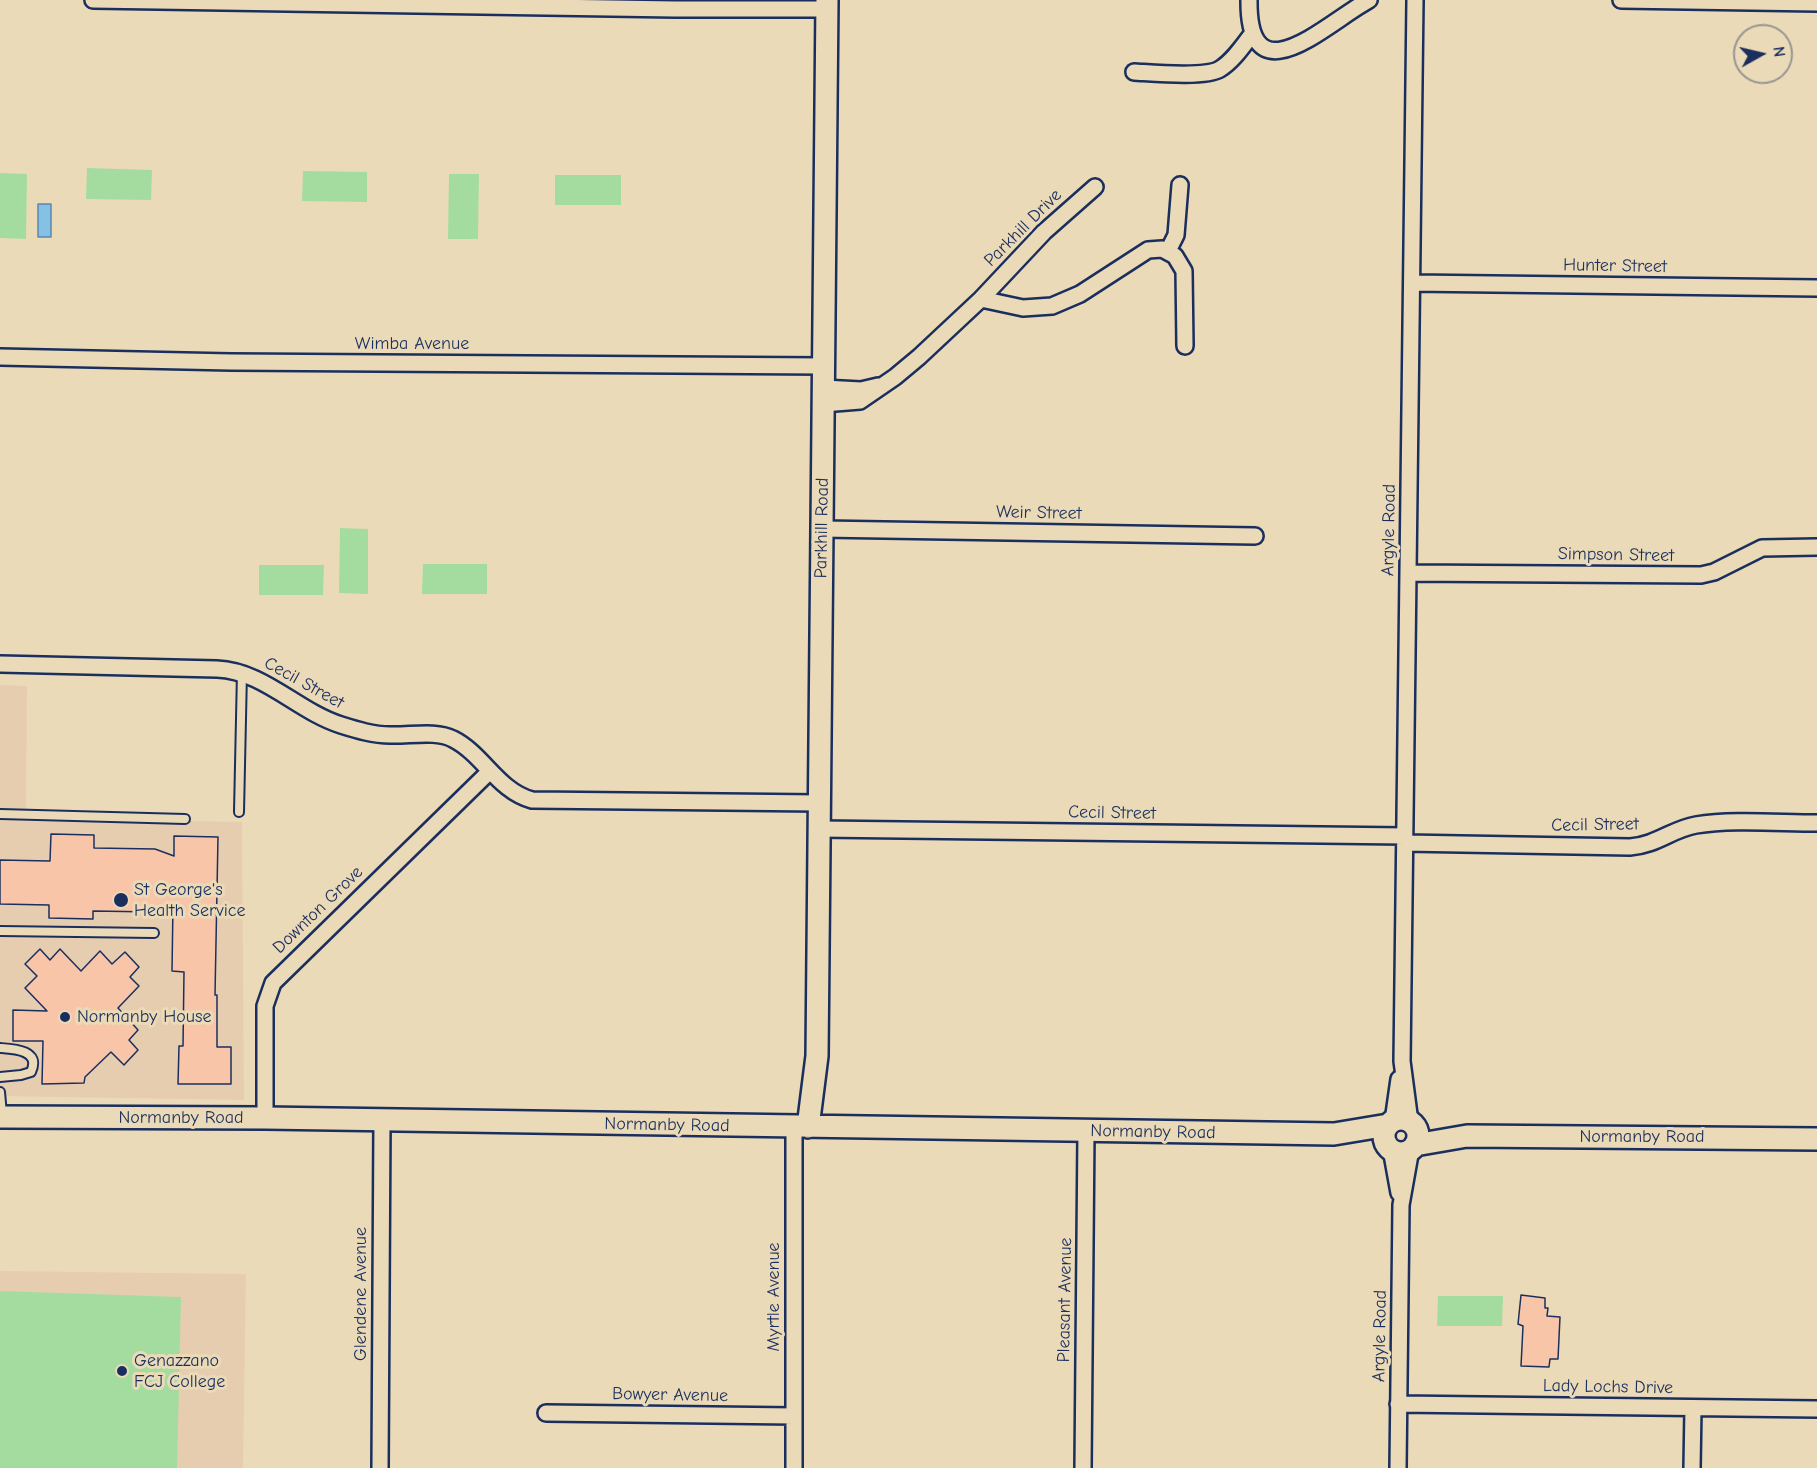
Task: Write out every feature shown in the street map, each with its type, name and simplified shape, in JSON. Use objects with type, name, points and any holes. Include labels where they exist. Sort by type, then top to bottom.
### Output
[{"type":"street","points":[[93,0],[827,4]]},
{"type":"street","points":[[1249,0],[1252,34],[1258,44],[1264,48],[1278,51],[1289,49],[1369,0]]},
{"type":"street","name":"Argyle Road","points":[[1398,1468],[1415,0]]},
{"type":"street","points":[[1621,0],[1817,3]]},
{"type":"street","name":"Parkhill Road","points":[[809,1127],[817,1056],[827,4]]},
{"type":"street","points":[[1134,72],[1198,73],[1217,70],[1233,57],[1252,34]]},
{"type":"street","points":[[1168,251],[1176,235],[1180,185]]},
{"type":"street","name":"Parkhill Drive","points":[[823,396],[881,386],[895,377],[981,299],[1044,232],[1095,187]]},
{"type":"street","points":[[981,299],[1023,308],[1052,306],[1080,294],[1148,250],[1168,251],[1175,256],[1184,271],[1185,346]]},
{"type":"street","name":"Hunter Street","points":[[1412,283],[1817,288]]},
{"type":"street","name":"Wimba Avenue","points":[[0,357],[243,362],[823,366]]},
{"type":"street","name":"Weir Street","points":[[822,529],[1255,536]]},
{"type":"street","name":"Simpson Street","points":[[1408,573],[1701,576],[1762,548],[1817,547]]},
{"type":"street","name":"Cecil Street","points":[[0,664],[217,669],[242,672],[337,724],[375,734],[438,735],[452,738],[522,797],[544,801],[819,803]]},
{"type":"street","name":"Downton Grove","points":[[265,1118],[265,1006],[273,983],[490,771]]},
{"type":"street","name":"Cecil Street","points":[[819,829],[1405,840],[1630,847],[1651,844],[1683,828],[1703,824],[1817,823]]},
{"type":"street","name":"Normanby Road","points":[[1,1117],[265,1118],[1086,1131],[1817,1139]]},
{"type":"street","name":"Glendene Avenue","points":[[380,1468],[382,1120]]},
{"type":"street","name":"Myrtle Avenue","points":[[794,1468],[794,1416],[809,1127]]},
{"type":"street","name":"Pleasant Avenue","points":[[1083,1468],[1086,1131]]},
{"type":"street","name":"Lady Lochs Drive","points":[[1398,1404],[1817,1408]]},
{"type":"street","points":[[1692,1468],[1693,1408]]},
{"type":"street","name":"Bowyer Avenue","points":[[546,1413],[794,1416]]},
{"type":"lane","points":[[239,812],[242,672]]},
{"type":"lane","points":[[0,814],[185,819]]},
{"type":"lane","points":[[0,931],[153,933]]},
{"type":"lane","points":[[0,1048],[27,1052],[33,1063],[31,1071],[27,1074],[0,1077]]},
{"type":"lane","points":[[0,1092],[1,1117]]},
{"type":"shaded area","name":"St George's Health Service","points":[[0,685],[27,686],[26,810],[189,816],[190,821],[242,822],[244,1100],[0,1096]]},
{"type":"shaded area","name":"Genazzano FCJ College","points":[[0,1271],[246,1274],[243,1468],[0,1468]]},
{"type":"green space","points":[[87,168],[152,170],[151,200],[86,199]]},
{"type":"green space","points":[[303,171],[367,172],[367,202],[302,201]]},
{"type":"green space","points":[[0,173],[27,174],[26,239],[0,238]]},
{"type":"green space","points":[[449,174],[479,174],[478,239],[448,239]]},
{"type":"green space","points":[[555,175],[621,175],[621,205],[555,205]]},
{"type":"green space","points":[[340,528],[368,529],[368,594],[339,593]]},
{"type":"green space","points":[[423,564],[487,564],[487,594],[422,594]]},
{"type":"green space","points":[[259,565],[324,565],[323,595],[259,595]]},
{"type":"green space","name":"Genazzano FCJ College","points":[[0,1291],[181,1297],[177,1468],[0,1468]]},
{"type":"green space","points":[[1438,1296],[1503,1296],[1502,1326],[1437,1326]]},
{"type":"water","points":[[38,204],[51,204],[51,237],[38,237]]},
{"type":"building","points":[[51,834],[94,835],[94,848],[155,849],[174,856],[174,836],[218,837],[215,995],[217,995],[217,1047],[231,1047],[231,1084],[178,1084],[179,1046],[183,1046],[184,972],[172,971],[173,904],[154,912],[93,911],[93,919],[49,918],[49,905],[0,904],[0,860],[50,861]]},
{"type":"building","name":"Normanby House","points":[[40,949],[50,960],[60,949],[81,971],[100,951],[112,964],[125,952],[139,967],[130,977],[139,986],[118,1008],[138,1030],[129,1040],[138,1050],[124,1065],[111,1052],[85,1077],[84,1083],[42,1084],[43,1041],[13,1041],[13,1010],[47,1011],[25,988],[37,976],[25,964]]},
{"type":"building","points":[[1521,1295],[1545,1298],[1545,1308],[1548,1308],[1547,1316],[1560,1317],[1558,1359],[1550,1359],[1549,1367],[1521,1366],[1523,1326],[1518,1324]]},
{"type":"place","name":"St George's Health Service","points":[[121,900]]},
{"type":"place","name":"Normanby House","points":[[65,1017]]},
{"type":"place","name":"Genazzano FCJ College","points":[[122,1371]]}]
